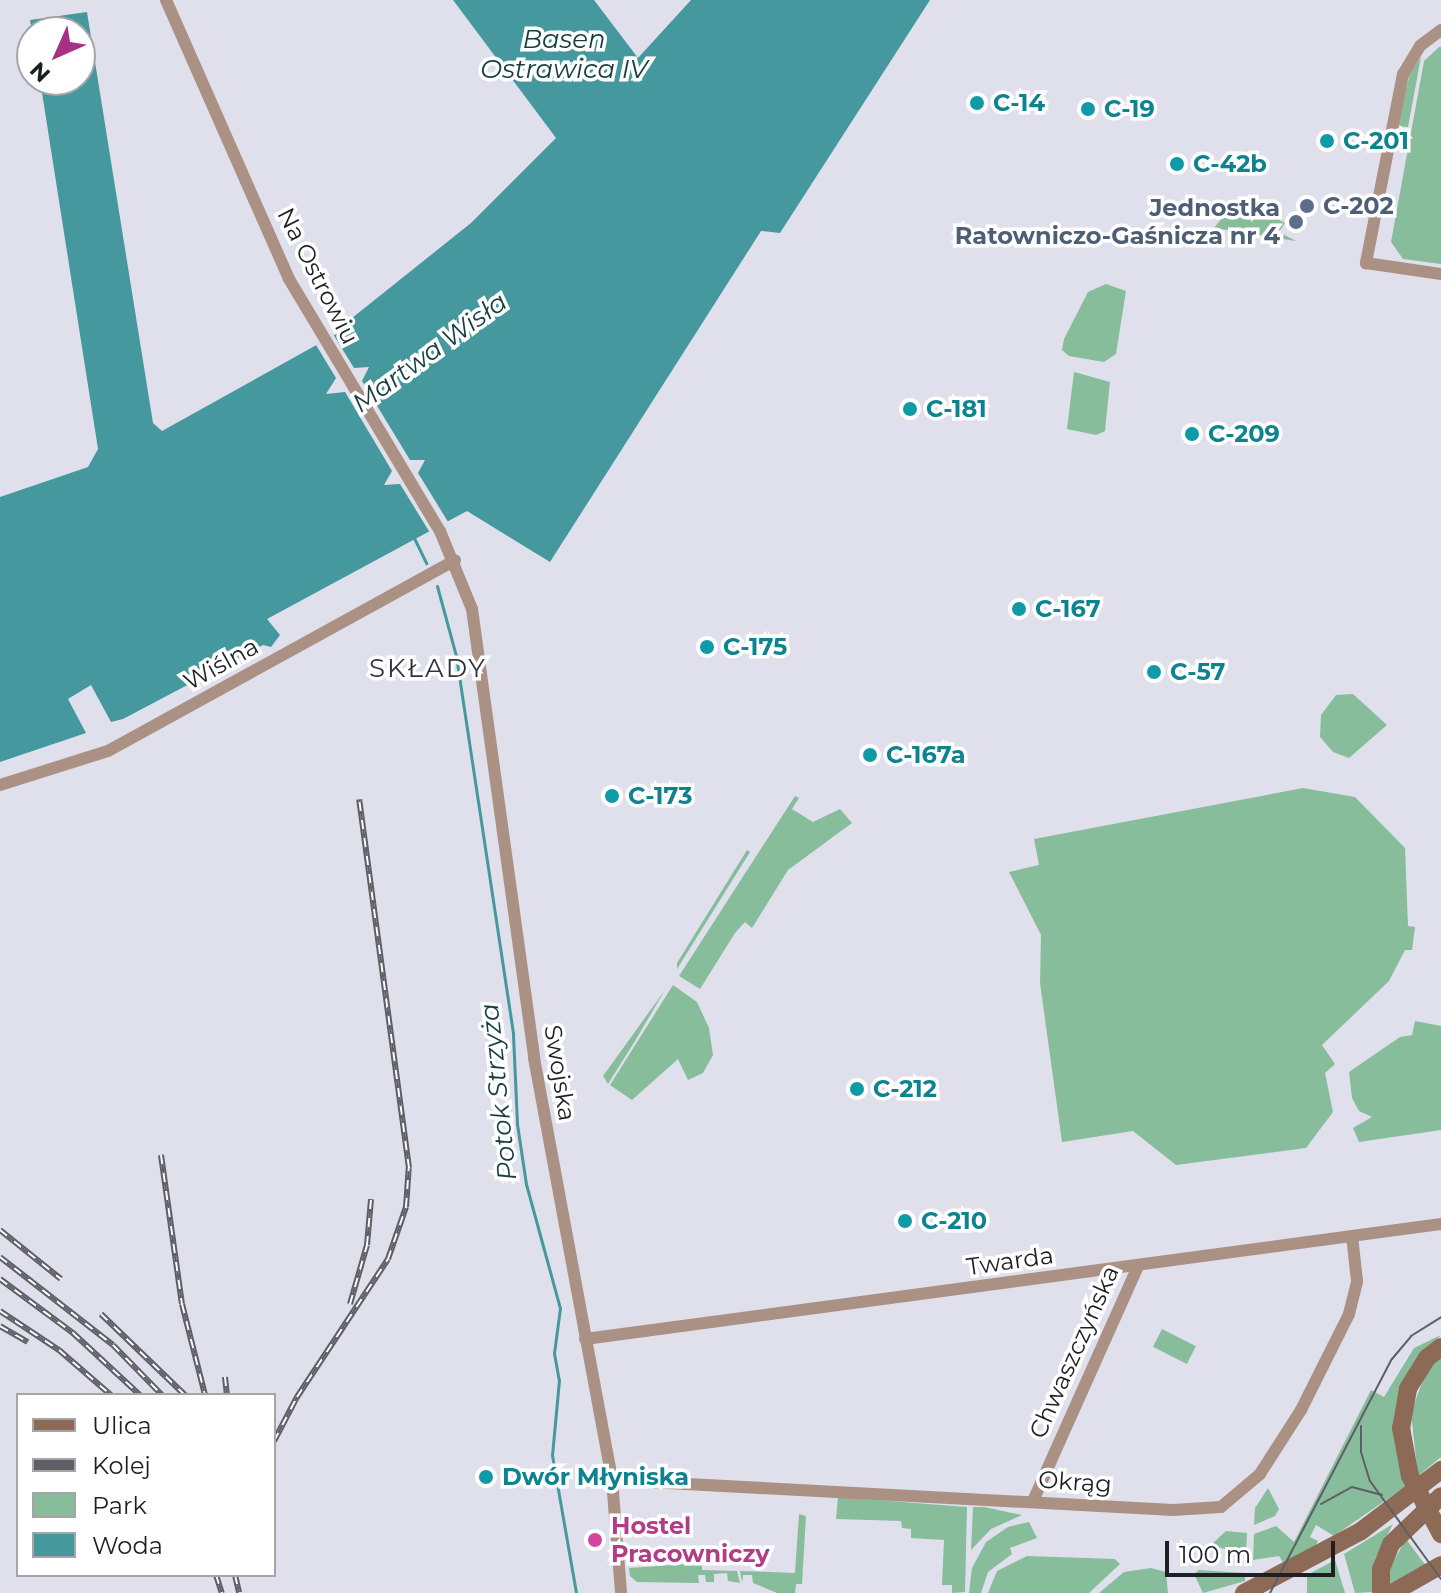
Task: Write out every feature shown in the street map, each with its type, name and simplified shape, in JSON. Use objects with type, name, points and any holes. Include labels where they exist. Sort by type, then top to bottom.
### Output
[{"type":"main road","points":[[1441,1347],[1427,1358],[1408,1389],[1401,1428],[1410,1476],[1441,1534]]},
{"type":"main road","points":[[1244,1593],[1361,1531],[1441,1470]]},
{"type":"main road","points":[[1381,1593],[1381,1569],[1396,1537],[1441,1496]]},
{"type":"main road","points":[[1392,1593],[1441,1565]]},
{"type":"street","name":"Na Ostrowiu","points":[[166,0],[289,279],[455,560]]},
{"type":"street","points":[[1441,30],[1420,46],[1403,74],[1366,263],[1441,274]]},
{"type":"street","name":"Wiślna","points":[[0,785],[108,751],[455,560]]},
{"type":"street","name":"Swojska","points":[[455,560],[477,627],[534,1058],[612,1480],[621,1593]]},
{"type":"street","name":"Twarda","points":[[585,1339],[1441,1224]]},
{"type":"street","name":"Okrąg","points":[[612,1480],[1190,1511],[1221,1507],[1260,1474],[1301,1410],[1349,1314],[1357,1281],[1352,1236]]},
{"type":"street","name":"Chwaszczyńska","points":[[1033,1501],[1138,1266]]},
{"type":"green space","points":[[1439,47],[1441,264],[1403,259],[1391,242],[1424,61]]},
{"type":"green space","points":[[1421,57],[1408,127],[1397,126],[1410,73]]},
{"type":"green space","points":[[1243,200],[1285,223],[1279,232],[1296,241],[1214,228],[1233,204]]},
{"type":"green space","points":[[1106,284],[1126,291],[1116,354],[1104,362],[1069,356],[1062,350],[1064,339],[1088,292]]},
{"type":"green space","points":[[1074,372],[1110,382],[1105,431],[1096,435],[1067,429]]},
{"type":"green space","points":[[1353,694],[1387,725],[1349,758],[1333,752],[1320,737],[1321,715],[1336,695]]},
{"type":"green space","points":[[1303,788],[1355,797],[1405,848],[1408,926],[1415,927],[1412,950],[1405,950],[1389,981],[1322,1045],[1335,1064],[1325,1073],[1333,1112],[1306,1148],[1176,1165],[1133,1131],[1062,1142],[1040,983],[1041,935],[1009,872],[1039,865],[1034,839]]},
{"type":"green space","points":[[795,796],[799,798],[792,809],[813,822],[840,809],[852,823],[788,870],[752,928],[745,922],[735,933],[700,989],[679,976]]},
{"type":"green space","points":[[747,850],[750,852],[677,969],[677,963]]},
{"type":"green space","points":[[673,985],[697,1002],[709,1028],[713,1055],[703,1073],[688,1080],[678,1059],[632,1100],[610,1085]]},
{"type":"green space","points":[[665,990],[635,1041],[608,1084],[603,1076]]},
{"type":"green space","points":[[1415,1021],[1441,1026],[1441,1130],[1359,1142],[1353,1128],[1372,1117],[1359,1111],[1352,1098],[1349,1072],[1400,1037],[1412,1035]]},
{"type":"green space","points":[[1162,1329],[1196,1346],[1187,1364],[1153,1347]]},
{"type":"green space","points":[[1441,1335],[1409,1371],[1406,1486],[1334,1536],[1316,1525],[1310,1537],[1318,1541],[1315,1547],[1284,1564],[1279,1556],[1253,1560],[1254,1534],[1276,1526],[1294,1542],[1371,1390],[1384,1397],[1414,1348]]},
{"type":"green space","points":[[1441,1356],[1441,1457],[1418,1476],[1411,1413],[1425,1374]]},
{"type":"green space","points":[[1268,1488],[1279,1509],[1275,1516],[1254,1525],[1255,1508]]},
{"type":"green space","points":[[838,1497],[967,1507],[965,1592],[952,1593],[952,1585],[942,1585],[944,1540],[911,1538],[911,1529],[902,1528],[901,1521],[836,1519]]},
{"type":"green space","points":[[973,1507],[1022,1515],[991,1529],[971,1550]]},
{"type":"green space","points":[[799,1514],[806,1516],[802,1584],[796,1584],[795,1593],[777,1593],[753,1583],[752,1575],[743,1575],[742,1583],[740,1571],[795,1573]]},
{"type":"green space","points":[[1029,1522],[1037,1538],[1010,1548],[1012,1554],[988,1572],[981,1593],[969,1593],[972,1568],[986,1542],[1008,1527]]},
{"type":"green space","points":[[1393,1524],[1375,1559],[1372,1592],[1355,1593],[1344,1554]]},
{"type":"green space","points":[[1226,1531],[1247,1533],[1246,1554],[1217,1547],[1213,1543]]},
{"type":"green space","points":[[1406,1539],[1426,1566],[1388,1586],[1388,1571]]},
{"type":"green space","points":[[1027,1556],[1115,1559],[1120,1564],[1089,1593],[988,1593],[997,1571]]},
{"type":"green space","points":[[1335,1560],[1345,1593],[1307,1593],[1307,1575]]},
{"type":"green space","points":[[702,1563],[702,1570],[737,1571],[740,1583],[728,1581],[727,1573],[714,1574],[714,1582],[706,1582],[705,1575],[698,1575],[699,1583],[637,1582],[630,1576],[629,1568]]},
{"type":"green space","points":[[1151,1568],[1166,1572],[1168,1593],[1099,1593],[1124,1572]]},
{"type":"green space","points":[[1199,1570],[1245,1573],[1245,1581],[1203,1593],[1194,1574]]},
{"type":"water","points":[[453,0],[594,0],[638,58],[691,0],[930,0],[780,233],[761,231],[550,562],[467,511],[267,619],[280,635],[271,647],[263,645],[123,719],[111,722],[91,685],[68,699],[86,733],[0,762],[0,497],[88,467],[98,449],[43,96],[96,96],[96,68],[153,423],[162,431],[347,328],[347,322],[471,223],[556,138]]},
{"type":"water","points":[[87,12],[88,16],[58,16]]},
{"type":"pier","points":[[333,334],[354,368],[369,367],[362,381],[410,460],[425,460],[418,473],[450,525],[432,536],[400,484],[384,485],[392,471],[345,392],[326,394],[336,378],[316,345]]},
{"type":"waterway","name":"Potok Strzyża","points":[[414,538],[426,563]]},
{"type":"waterway","name":"Potok Strzyża","points":[[437,586],[456,656],[513,1035],[517,1124],[526,1184],[560,1308],[554,1353],[559,1380],[552,1455],[576,1593]]},
{"type":"tram line","points":[[1270,1593],[1392,1359],[1411,1336],[1441,1317]]},
{"type":"tram line","points":[[1361,1426],[1361,1452],[1370,1481],[1441,1579]]},
{"type":"tram line","points":[[1321,1504],[1352,1487],[1382,1495]]},
{"type":"railway","points":[[276,1437],[297,1397],[388,1259],[406,1207],[409,1168],[359,799]]},
{"type":"railway","points":[[161,1155],[182,1304],[204,1393]]},
{"type":"railway","points":[[350,1304],[367,1245],[371,1199]]},
{"type":"railway","points":[[0,1230],[61,1279]]},
{"type":"railway","points":[[0,1257],[113,1345],[160,1393]]},
{"type":"railway","points":[[0,1279],[73,1333],[138,1393]]},
{"type":"railway","points":[[0,1311],[59,1350],[109,1393]]},
{"type":"railway","points":[[101,1314],[183,1393]]},
{"type":"railway","points":[[0,1326],[28,1342]]},
{"type":"railway","points":[[225,1377],[227,1393]]},
{"type":"railway","points":[[217,1577],[222,1593]]},
{"type":"railway","points":[[235,1577],[239,1593]]},
{"type":"place","name":"C-14","points":[[977,103]]},
{"type":"place","name":"C-19","points":[[1088,109]]},
{"type":"place","name":"C-201","points":[[1327,141]]},
{"type":"place","name":"C-42b","points":[[1177,164]]},
{"type":"place","name":"C-202","points":[[1307,206]]},
{"type":"place","name":"Jednostka Ratowniczo-Gaśnicza nr 4","points":[[1296,222]]},
{"type":"place","name":"C-181","points":[[910,409]]},
{"type":"place","name":"C-209","points":[[1192,434]]},
{"type":"place","name":"C-167","points":[[1019,609]]},
{"type":"place","name":"C-175","points":[[707,647]]},
{"type":"place","name":"C-57","points":[[1154,672]]},
{"type":"place","name":"C-167a","points":[[870,755]]},
{"type":"place","name":"C-173","points":[[612,796]]},
{"type":"place","name":"C-212","points":[[857,1089]]},
{"type":"place","name":"C-210","points":[[905,1221]]},
{"type":"place","name":"Dwór Młyniska","points":[[486,1477]]},
{"type":"place","name":"Hostel Pracowniczy","points":[[595,1540]]},
{"type":"district","name":"SKŁADY","points":[[428,669]]},
{"type":"water label","name":"Basen Ostrawica IV","points":[[564,55]]},
{"type":"water label","name":"Martwa Wisła","points":[[430,353]]}]
